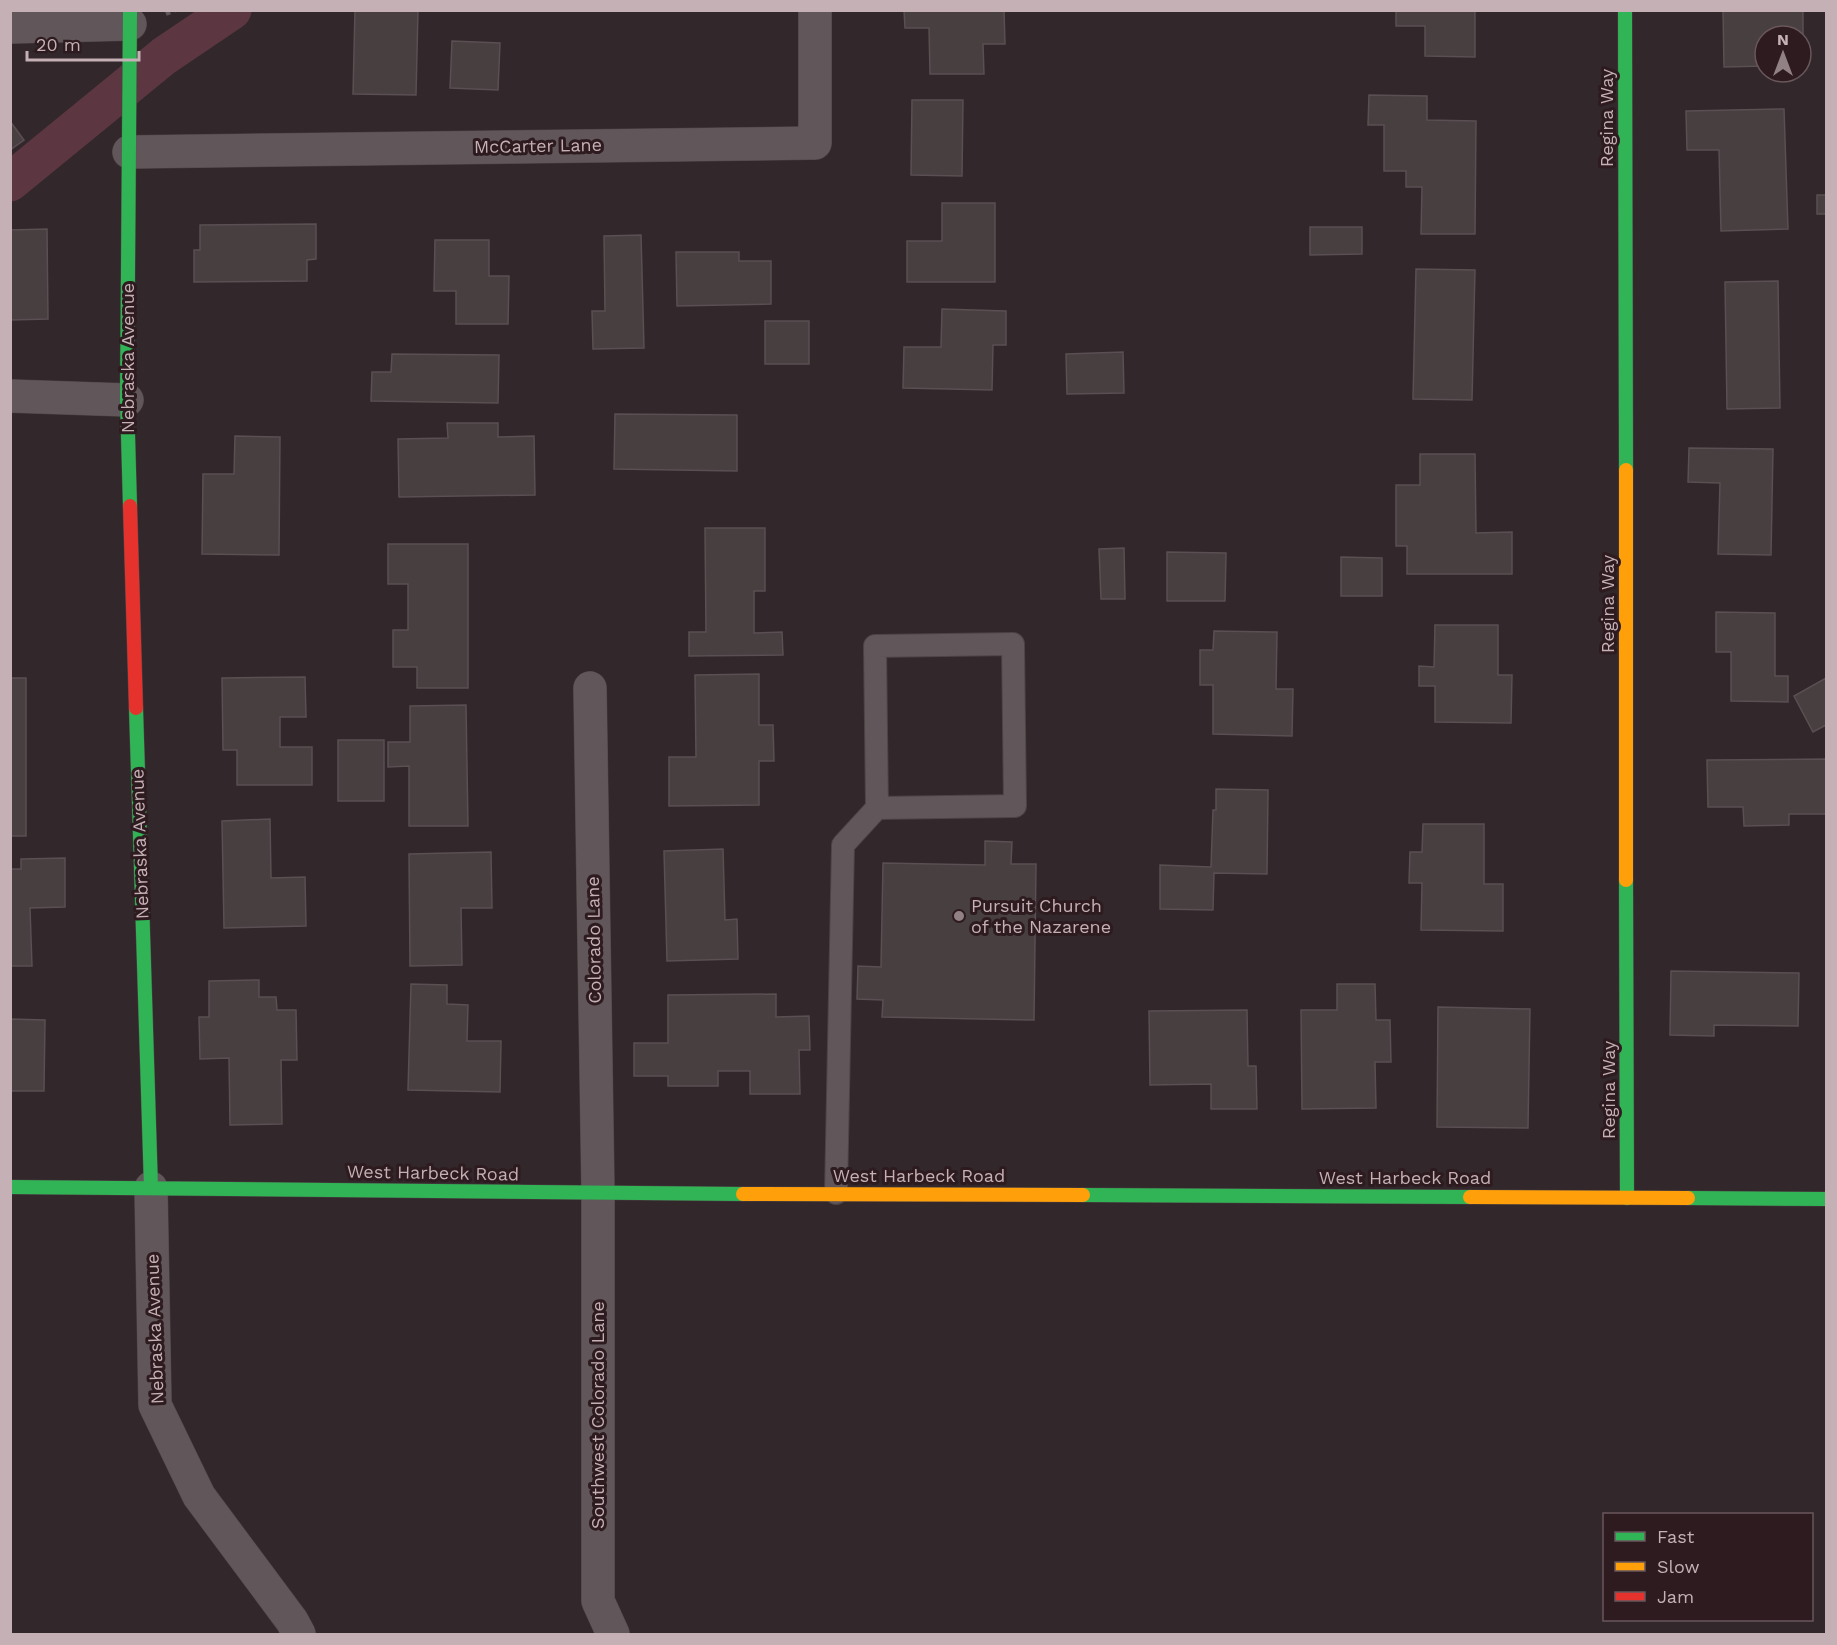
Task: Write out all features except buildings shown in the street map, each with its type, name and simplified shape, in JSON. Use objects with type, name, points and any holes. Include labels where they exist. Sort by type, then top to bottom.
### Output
[{"type":"street","name":"McCarter Lane","points":[[129,152],[815,143],[815,10]]},
{"type":"street","name":"Regina Way","points":[[1625,10],[1627,1198]]},
{"type":"street","name":"Nebraska Avenue","points":[[130,17],[127,400],[151,1188],[155,1405],[199,1496],[292,1621],[299,1635]]},
{"type":"street","points":[[10,27],[130,17]]},
{"type":"street","points":[[10,396],[127,400]]},
{"type":"street","name":"Colorado Lane","points":[[590,688],[598,1193]]},
{"type":"street","name":"West Harbeck Road","points":[[10,1187],[598,1193],[1827,1199]]},
{"type":"street","name":"Southwest Colorado Lane","points":[[598,1193],[598,1601],[613,1635]]},
{"type":"lane","points":[[836,1193],[843,845],[878,808],[875,646],[1012,644],[1015,806],[878,808]]},
{"type":"waterway","points":[[10,182],[164,56],[232,10]]},
{"type":"traffic: fast","points":[[130,10],[127,400],[130,506]]},
{"type":"traffic: fast","points":[[1625,10],[1626,470]]},
{"type":"traffic: fast","points":[[136,708],[151,1188]]},
{"type":"traffic: fast","points":[[1626,880],[1627,1198]]},
{"type":"traffic: fast","points":[[10,1187],[743,1194]]},
{"type":"traffic: fast","points":[[1083,1195],[1470,1197]]},
{"type":"traffic: fast","points":[[1688,1198],[1826,1199]]},
{"type":"traffic: slow","points":[[1626,470],[1626,880]]},
{"type":"traffic: slow","points":[[743,1194],[1083,1195]]},
{"type":"traffic: slow","points":[[1470,1197],[1688,1198]]},
{"type":"traffic: jam","points":[[130,506],[136,708]]},
{"type":"place","name":"Pursuit Church of the Nazarene","points":[[959,916]]}]
